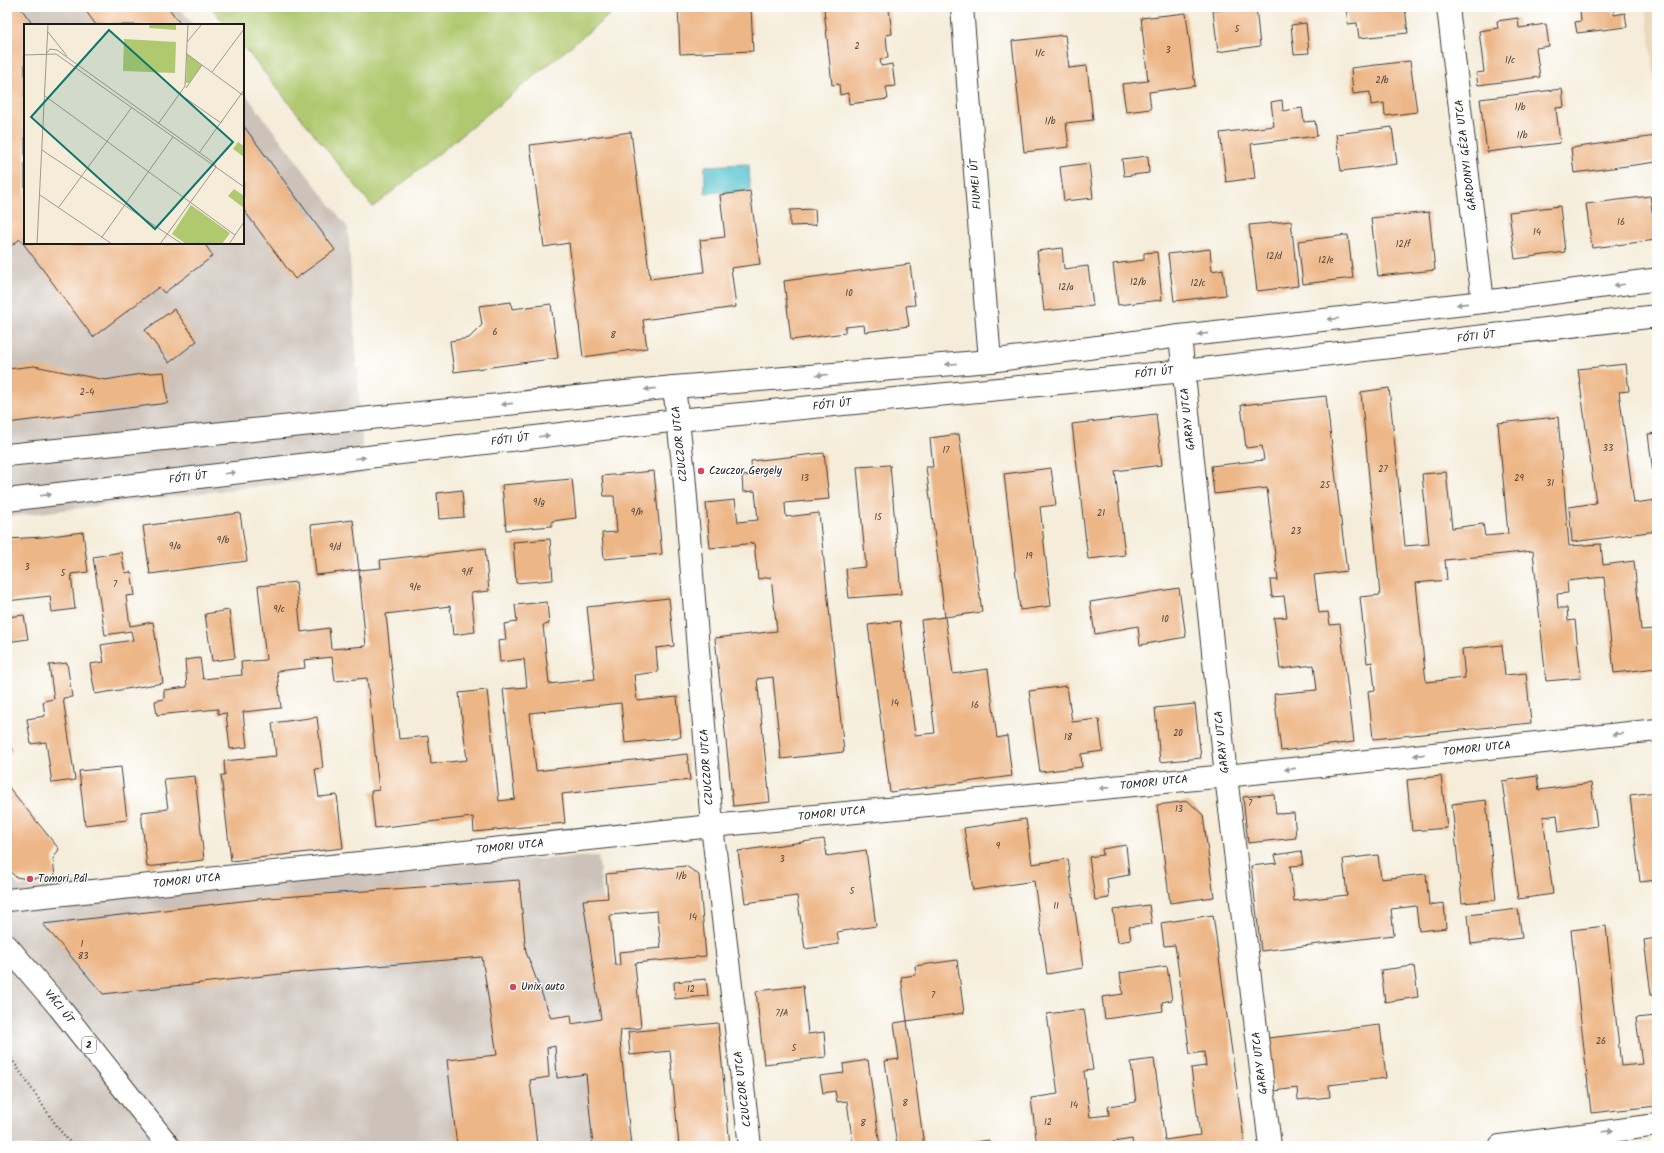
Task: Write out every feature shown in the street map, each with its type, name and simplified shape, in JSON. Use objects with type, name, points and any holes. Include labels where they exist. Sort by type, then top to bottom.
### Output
[{"type":"street","name":"FIUMEI ÚT","points":[[962,7],[990,361]]},
{"type":"street","name":"GÁRDONYI GÉZA UTCA","points":[[1448,7],[1483,302]]},
{"type":"street","points":[[7,455],[674,387],[990,361],[1180,336],[1483,302],[1652,280],[1657,282]]},
{"type":"street","name":"FÓTI ÚT","points":[[7,500],[678,420],[1184,371],[1657,316]]},
{"type":"street","name":"GARAY UTCA","points":[[1180,336],[1226,776],[1270,1146]]},
{"type":"street","name":"CZUCZOR UTCA","points":[[674,387],[684,473],[712,826],[750,1146]]},
{"type":"street","name":"TOMORI UTCA","points":[[7,900],[712,826],[1226,776],[1657,730]]},
{"type":"street","name":"VÁCI ÚT","points":[[7,946],[59,1007],[169,1146]]},
{"type":"street","points":[[1500,1146],[1657,1124]]},
{"type":"path","points":[[7,1052],[58,1128],[73,1146]]},
{"type":"shaded area","points":[[7,7],[179,7],[192,24],[24,24],[24,244],[244,244],[244,92],[348,228],[364,473],[7,517]]},
{"type":"shaded area","points":[[1646,7],[1657,7],[1657,104],[1653,69]]},
{"type":"shaded area","points":[[598,856],[633,1146],[7,1146],[7,874],[19,886]]},
{"type":"green space","points":[[211,7],[619,7],[373,207],[244,47],[244,24],[225,24]]},
{"type":"water","points":[[749,164],[750,191],[705,193],[705,166]]},
{"type":"building","points":[[7,7],[20,7],[32,24],[24,24],[24,244],[205,244],[213,256],[164,293],[159,287],[93,337],[20,239],[7,249]]},
{"type":"building","points":[[83,7],[168,7],[180,24],[95,24]]},
{"type":"building","points":[[678,7],[751,7],[753,51],[680,54]]},
{"type":"building","points":[[836,7],[880,7],[881,10],[889,9],[892,34],[886,35],[888,58],[880,59],[881,66],[892,64],[895,86],[886,87],[888,99],[849,104],[848,93],[840,95],[839,84],[832,85],[824,9]]},
{"type":"building","points":[[1256,7],[1260,46],[1218,52],[1213,11]]},
{"type":"building","points":[[1346,7],[1405,7],[1408,33],[1359,38],[1357,23],[1348,24]]},
{"type":"building","points":[[1613,7],[1614,15],[1625,13],[1627,27],[1577,33],[1575,22],[1581,21],[1580,10]]},
{"type":"building","points":[[1186,13],[1195,86],[1149,92],[1151,109],[1126,112],[1122,84],[1148,81],[1141,18]]},
{"type":"building","points":[[1518,18],[1519,28],[1546,24],[1549,46],[1536,48],[1540,77],[1478,85],[1476,73],[1484,72],[1479,31],[1498,28],[1497,21]]},
{"type":"building","points":[[1306,23],[1309,53],[1294,54],[1291,25]]},
{"type":"building","points":[[1065,35],[1069,68],[1087,66],[1093,120],[1066,123],[1069,147],[1024,152],[1012,41]]},
{"type":"building","points":[[1410,61],[1417,112],[1385,116],[1384,103],[1371,105],[1370,92],[1353,94],[1351,68]]},
{"type":"building","points":[[1562,89],[1564,107],[1556,108],[1560,143],[1487,152],[1480,99]]},
{"type":"building","points":[[1282,100],[1283,111],[1302,108],[1304,122],[1315,121],[1317,136],[1251,144],[1255,178],[1226,182],[1220,133],[1274,126],[1271,102]]},
{"type":"building","points":[[244,126],[335,250],[295,279],[244,210]]},
{"type":"building","points":[[1392,127],[1397,164],[1341,171],[1336,134]]},
{"type":"building","points":[[631,132],[650,279],[704,272],[700,240],[725,237],[720,195],[750,191],[760,264],[731,268],[736,307],[643,320],[647,348],[583,357],[569,243],[544,247],[530,145]]},
{"type":"building","points":[[1656,136],[1657,162],[1574,173],[1571,148]]},
{"type":"building","points":[[1148,156],[1149,173],[1124,176],[1122,159]]},
{"type":"building","points":[[1089,163],[1093,198],[1064,201],[1060,167]]},
{"type":"building","points":[[1650,196],[1656,240],[1592,248],[1586,204]]},
{"type":"building","points":[[1560,206],[1565,252],[1515,259],[1509,212]]},
{"type":"building","points":[[815,209],[816,225],[790,226],[790,210]]},
{"type":"building","points":[[1429,212],[1435,270],[1378,276],[1371,218]]},
{"type":"building","points":[[1291,221],[1298,286],[1257,291],[1249,225]]},
{"type":"building","points":[[1348,235],[1353,278],[1303,284],[1298,241]]},
{"type":"building","points":[[1062,248],[1064,269],[1088,266],[1093,306],[1044,311],[1037,251]]},
{"type":"building","points":[[1210,249],[1212,271],[1223,269],[1226,295],[1174,301],[1168,254]]},
{"type":"building","points":[[1157,252],[1162,300],[1118,305],[1113,264],[1144,260],[1144,253]]},
{"type":"building","points":[[910,264],[915,305],[906,306],[909,326],[865,332],[864,325],[845,327],[845,333],[791,340],[784,281]]},
{"type":"building","points":[[511,302],[512,309],[551,304],[558,358],[454,372],[450,341],[469,338],[482,325],[479,306]]},
{"type":"building","points":[[174,309],[197,341],[169,363],[145,330]]},
{"type":"building","points":[[1626,364],[1629,391],[1619,392],[1634,503],[1657,500],[1657,531],[1572,542],[1569,507],[1596,503],[1578,369]]},
{"type":"building","points":[[34,366],[105,380],[164,372],[168,403],[7,423],[7,369]]},
{"type":"building","points":[[1389,388],[1405,546],[1429,544],[1422,474],[1446,472],[1452,528],[1483,524],[1485,536],[1508,534],[1498,423],[1558,417],[1569,546],[1601,544],[1603,565],[1634,561],[1641,630],[1657,629],[1657,668],[1614,673],[1604,577],[1567,581],[1568,593],[1557,594],[1558,608],[1567,608],[1568,621],[1575,620],[1581,678],[1546,681],[1533,551],[1445,560],[1447,580],[1416,583],[1426,682],[1465,678],[1462,649],[1502,645],[1505,675],[1526,673],[1531,723],[1373,739],[1368,691],[1375,690],[1372,662],[1367,663],[1360,597],[1380,595],[1361,392]]},
{"type":"building","points":[[1326,396],[1347,571],[1314,575],[1319,613],[1328,612],[1330,625],[1340,624],[1354,742],[1281,751],[1274,694],[1317,690],[1314,665],[1280,669],[1274,618],[1287,617],[1284,596],[1272,597],[1270,580],[1278,580],[1267,488],[1214,494],[1211,466],[1264,460],[1262,446],[1246,448],[1241,405]]},
{"type":"building","points":[[1156,414],[1162,465],[1115,471],[1125,555],[1088,559],[1072,424]]},
{"type":"building","points":[[1657,433],[1657,497],[1656,497],[1648,434]]},
{"type":"building","points":[[959,434],[982,612],[945,617],[926,467],[933,467],[930,438]]},
{"type":"building","points":[[824,453],[829,499],[785,503],[786,517],[819,513],[844,752],[781,759],[773,677],[757,679],[770,802],[733,806],[715,638],[777,631],[771,577],[758,579],[754,543],[710,548],[706,503],[735,500],[738,522],[758,520],[755,491],[743,492],[742,476],[752,475],[751,461]]},
{"type":"building","points":[[890,465],[901,594],[849,598],[846,569],[866,567],[857,467]]},
{"type":"building","points":[[1051,468],[1056,505],[1040,507],[1051,606],[1020,610],[1004,474]]},
{"type":"building","points":[[654,471],[662,554],[604,559],[602,533],[617,532],[614,496],[604,496],[602,476]]},
{"type":"building","points":[[572,479],[576,518],[552,521],[552,526],[506,530],[502,485]]},
{"type":"building","points":[[462,490],[464,517],[439,519],[437,493]]},
{"type":"building","points":[[240,513],[247,561],[150,574],[143,526]]},
{"type":"building","points":[[353,520],[359,570],[316,575],[311,525]]},
{"type":"building","points":[[83,532],[88,572],[71,574],[75,609],[52,612],[50,596],[7,601],[7,539],[43,537]]},
{"type":"building","points":[[550,539],[553,580],[516,583],[513,542]]},
{"type":"building","points":[[485,548],[489,591],[471,593],[475,632],[453,635],[450,606],[386,614],[399,739],[428,736],[431,764],[467,760],[459,693],[487,690],[499,801],[515,799],[503,689],[527,687],[524,659],[500,662],[498,641],[506,640],[504,624],[517,622],[515,605],[547,602],[549,624],[543,625],[549,684],[595,679],[587,607],[669,598],[674,646],[656,648],[658,672],[634,675],[637,701],[677,697],[681,737],[625,743],[621,703],[530,713],[536,771],[687,754],[690,780],[562,794],[565,823],[474,832],[473,817],[375,828],[371,791],[379,790],[367,678],[335,681],[332,657],[304,660],[305,668],[277,671],[281,708],[243,712],[247,747],[230,749],[226,713],[218,714],[218,709],[157,715],[155,701],[164,699],[164,690],[187,687],[185,660],[200,658],[203,679],[242,675],[241,662],[266,660],[258,586],[296,582],[301,632],[329,628],[331,649],[366,646],[359,570],[381,568],[380,560]]},
{"type":"building","points":[[121,552],[125,573],[131,572],[135,595],[126,596],[130,626],[153,622],[163,683],[95,694],[90,664],[104,662],[101,645],[133,640],[131,631],[105,635],[93,557]]},
{"type":"building","points":[[1179,588],[1186,637],[1140,645],[1138,626],[1095,634],[1090,602]]},
{"type":"building","points":[[229,610],[235,658],[212,661],[205,614]]},
{"type":"building","points":[[24,615],[28,639],[7,642],[7,617]]},
{"type":"building","points":[[945,617],[953,674],[988,669],[997,738],[1007,736],[1012,776],[890,792],[868,625],[900,621],[915,735],[935,733],[921,620]]},
{"type":"building","points":[[67,663],[72,697],[63,698],[75,780],[52,783],[46,742],[31,744],[27,719],[45,716],[43,701],[54,699],[49,665]]},
{"type":"building","points":[[1067,686],[1072,722],[1099,719],[1103,751],[1081,754],[1082,767],[1040,772],[1029,691]]},
{"type":"building","points":[[1195,704],[1201,758],[1160,762],[1155,708]]},
{"type":"building","points":[[317,717],[323,768],[315,769],[319,797],[337,795],[343,848],[231,861],[221,775],[225,775],[224,761],[276,756],[272,723]]},
{"type":"building","points":[[7,744],[13,749],[7,757]]},
{"type":"building","points":[[121,767],[127,820],[85,825],[79,771]]},
{"type":"building","points":[[195,776],[204,860],[147,867],[141,812],[168,809],[164,779]]},
{"type":"building","points":[[1441,776],[1447,828],[1412,831],[1407,780]]},
{"type":"building","points":[[1537,776],[1539,790],[1591,783],[1597,826],[1559,832],[1557,815],[1543,817],[1553,894],[1518,899],[1502,781]]},
{"type":"building","points":[[7,785],[59,849],[53,859],[55,876],[28,879],[16,877],[7,869]]},
{"type":"building","points":[[1657,792],[1657,880],[1640,882],[1630,795]]},
{"type":"building","points":[[1274,794],[1276,814],[1294,813],[1296,838],[1248,843],[1243,797]]},
{"type":"building","points":[[1486,800],[1496,900],[1462,903],[1452,804]]},
{"type":"building","points":[[1188,801],[1203,815],[1214,897],[1170,903],[1157,805]]},
{"type":"building","points":[[1026,819],[1032,864],[1068,859],[1083,968],[1047,974],[1034,881],[973,890],[964,828]]},
{"type":"building","points":[[824,839],[827,856],[866,850],[876,926],[837,932],[839,944],[805,949],[797,896],[745,903],[738,851]]},
{"type":"building","points":[[1126,845],[1129,875],[1107,879],[1109,898],[1095,900],[1089,857],[1103,855],[1102,849]]},
{"type":"building","points":[[1301,851],[1303,865],[1290,866],[1294,901],[1347,895],[1343,859],[1378,855],[1381,879],[1426,874],[1429,905],[1444,903],[1446,928],[1419,931],[1416,906],[1391,909],[1394,935],[1261,951],[1251,866],[1277,863],[1275,855]]},
{"type":"building","points":[[686,866],[699,875],[706,956],[635,963],[641,1028],[621,1030],[620,1040],[631,1146],[593,1146],[586,1074],[557,1078],[555,1046],[547,1048],[549,1077],[530,1080],[537,1146],[457,1146],[447,1060],[497,1055],[482,957],[281,974],[103,994],[43,924],[268,898],[519,880],[526,952],[551,1018],[571,1015],[572,1024],[601,1019],[583,900],[608,898],[606,874]],"holes":[[[657,911],[661,948],[619,952],[620,965],[615,965],[610,915]]]},
{"type":"building","points":[[1149,905],[1152,924],[1129,927],[1131,940],[1118,942],[1113,910]]},
{"type":"building","points":[[1518,909],[1522,938],[1471,944],[1468,915]]},
{"type":"building","points":[[1213,915],[1245,1146],[1133,1146],[1132,1139],[1113,1142],[1113,1146],[1037,1146],[1031,1098],[1058,1094],[1047,1014],[1084,1009],[1093,1070],[1084,1071],[1090,1117],[1109,1115],[1108,1106],[1136,1102],[1131,1062],[1154,1059],[1165,1140],[1200,1135],[1191,1068],[1206,1066],[1204,1052],[1190,1054],[1175,945],[1164,946],[1161,923]]},
{"type":"building","points":[[1606,926],[1621,1066],[1642,1064],[1636,1018],[1657,1016],[1657,1106],[1591,1113],[1571,930]]},
{"type":"building","points":[[1657,938],[1657,995],[1651,995],[1644,940]]},
{"type":"building","points":[[957,960],[964,1013],[907,1021],[901,977],[916,975],[915,966]]},
{"type":"building","points":[[1167,966],[1172,1000],[1162,1002],[1163,1011],[1105,1019],[1102,997],[1123,994],[1120,973]]},
{"type":"building","points":[[1414,966],[1418,997],[1385,1002],[1381,970]]},
{"type":"building","points":[[706,979],[708,996],[675,999],[674,982]]},
{"type":"building","points":[[803,986],[808,1034],[824,1032],[826,1057],[764,1064],[756,991]]},
{"type":"building","points":[[907,1021],[924,1146],[897,1146],[885,1061],[899,1059],[894,1023]]},
{"type":"building","points":[[718,1023],[730,1146],[679,1146],[670,1051],[630,1055],[628,1032]]},
{"type":"building","points":[[1380,1025],[1386,1078],[1329,1085],[1330,1097],[1298,1100],[1297,1088],[1274,1091],[1268,1038]]},
{"type":"building","points":[[868,1060],[880,1146],[853,1146],[847,1101],[837,1102],[835,1091],[823,1093],[820,1076],[844,1073],[843,1064]]},
{"type":"building","points":[[989,1140],[989,1146],[951,1146],[951,1145]]},
{"type":"place","name":"Czuczor Gergely","points":[[701,471]]},
{"type":"place","name":"Tomori Pál","points":[[30,879]]},
{"type":"place","name":"Unix auto","points":[[513,987]]}]
